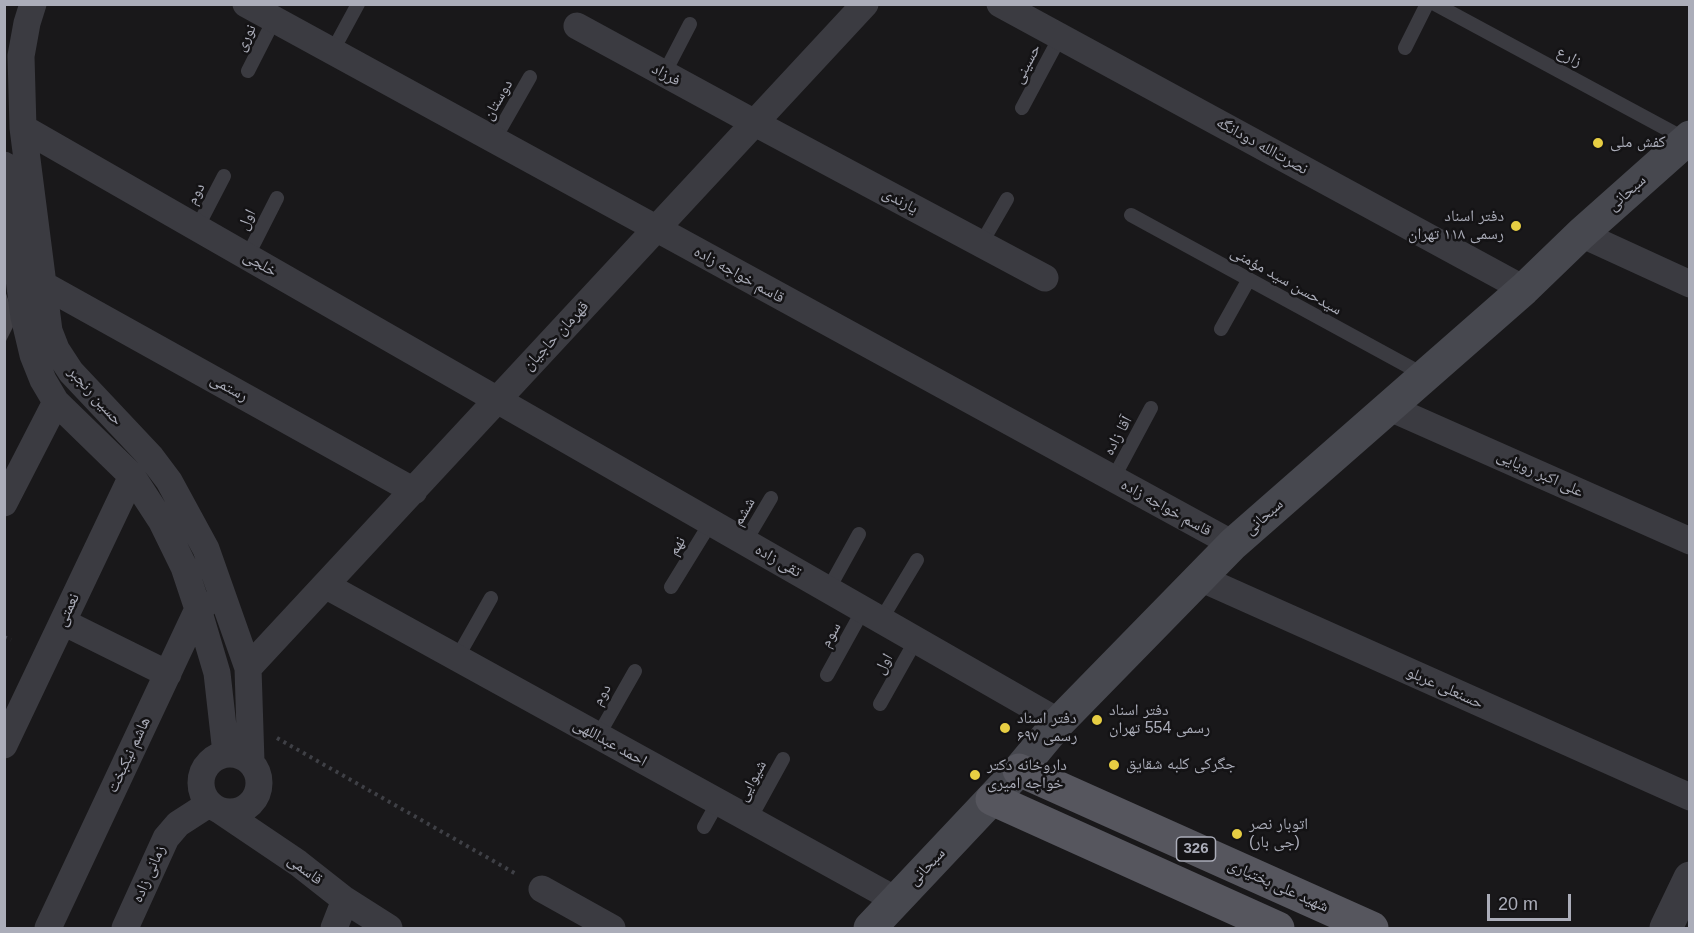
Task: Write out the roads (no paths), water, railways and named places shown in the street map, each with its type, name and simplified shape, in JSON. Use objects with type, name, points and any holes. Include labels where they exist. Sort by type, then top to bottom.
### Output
[{"type":"main road","name":"سبحانی","points":[[870,928],[1019,770],[1059,722],[1233,544],[1524,289],[1581,234],[1688,138]]},
{"type":"main road","name":"شهید علی بختیاری","points":[[1019,770],[1372,928]]},
{"type":"main road","name":"326","points":[[992,799],[1272,927]]},
{"type":"street","name":"حسین رنجبر","points":[[33,4],[21,56],[23,128],[49,331],[56,349],[71,372],[151,457],[169,481],[206,549],[248,669],[250,722],[238,758]]},
{"type":"street","name":"قاسم خواجه زاده","points":[[246,4],[1233,544]]},
{"type":"street","name":"قهرمان حاجیان","points":[[248,669],[865,4]]},
{"type":"street","name":"نصرت‌الله دودانگه","points":[[1000,4],[1524,289]]},
{"type":"street","name":"فرزاد","points":[[577,26],[755,123]]},
{"type":"street","name":"یارندی","points":[[755,123],[1045,278]]},
{"type":"street","name":"خلجی","points":[[23,128],[497,400]]},
{"type":"street","name":"حسین رنجبر","points":[[4,165],[28,336],[33,355],[43,380],[56,402],[132,476],[162,522],[184,567],[198,609],[238,758]]},
{"type":"street","points":[[1581,234],[1689,284]]},
{"type":"street","name":"رستمی","points":[[44,285],[414,491]]},
{"type":"street","name":"تقی زاده","points":[[497,400],[1059,722]]},
{"type":"street","points":[[4,503],[56,402]]},
{"type":"street","name":"علی اکبر رویایی","points":[[1390,408],[1689,541]]},
{"type":"street","name":"نعمتی","points":[[4,745],[132,476]]},
{"type":"street","name":"حسنعلی عربلو","points":[[1200,578],[1689,797]]},
{"type":"street","name":"احمد عبداللهی","points":[[325,585],[896,900]]},
{"type":"street","name":"هاشم نیکبخت","points":[[48,928],[198,609],[222,592]]},
{"type":"street","points":[[63,622],[168,674]]},
{"type":"street","points":[[215,807],[200,788],[201,778],[209,761],[217,756],[238,758]]},
{"type":"street","name":"زمانی زاده","points":[[125,928],[166,838],[178,824],[215,807],[230,812],[240,810],[249,806],[256,798],[260,779],[257,770],[238,758]]},
{"type":"street","name":"قاسمی","points":[[215,807],[298,863],[345,900],[389,928]]},
{"type":"street","points":[[1666,928],[1689,878]]},
{"type":"street","points":[[542,889],[612,928]]},
{"type":"street","points":[[334,928],[345,900]]},
{"type":"lane","points":[[332,52],[357,4]]},
{"type":"lane","points":[[1404,48],[1426,4]]},
{"type":"lane","name":"زارع","points":[[1435,4],[1688,138]]},
{"type":"lane","name":"نوری","points":[[248,72],[274,20]]},
{"type":"lane","points":[[664,74],[690,24]]},
{"type":"lane","name":"حسینی","points":[[1022,108],[1060,37]]},
{"type":"lane","name":"دوستان","points":[[494,140],[530,77]]},
{"type":"lane","name":"دوم","points":[[198,228],[224,176]]},
{"type":"lane","name":"اول","points":[[247,257],[277,198]]},
{"type":"lane","points":[[981,244],[1007,199]]},
{"type":"lane","name":"سیدحسن سید مؤمنی","points":[[1131,214],[1426,376]]},
{"type":"lane","points":[[1221,329],[1249,279]]},
{"type":"lane","name":"آقا زاده","points":[[1113,479],[1151,408]]},
{"type":"lane","name":"ششم","points":[[745,542],[771,498]]},
{"type":"lane","name":"نهم","points":[[671,587],[711,522]]},
{"type":"lane","points":[[828,590],[859,534]]},
{"type":"lane","points":[[872,615],[917,560]]},
{"type":"lane","points":[[457,658],[491,598]]},
{"type":"lane","name":"سوم","points":[[827,675],[872,615]]},
{"type":"lane","name":"اول","points":[[880,704],[916,640]]},
{"type":"lane","name":"دوم","points":[[598,736],[635,671]]},
{"type":"lane","name":"شیوایی","points":[[750,819],[783,759]]},
{"type":"lane","points":[[704,827],[718,802]]},
{"type":"place","name":"کفش ملی","points":[[1598,143]]},
{"type":"place","name":"دفتر اسناد رسمی ۱۱۸ تهران","points":[[1516,226]]},
{"type":"place","name":"دفتر اسناد رسمی 554 تهران","points":[[1097,720]]},
{"type":"place","name":"دفتر اسناد رسمی ۶۹۷","points":[[1005,728]]},
{"type":"place","name":"جگرکی کلبه شقایق","points":[[1114,765]]},
{"type":"place","name":"داروخانه دکتر خواجه امیری","points":[[975,775]]},
{"type":"place","name":"اتوبار نصر (جی بار)","points":[[1237,834]]}]
